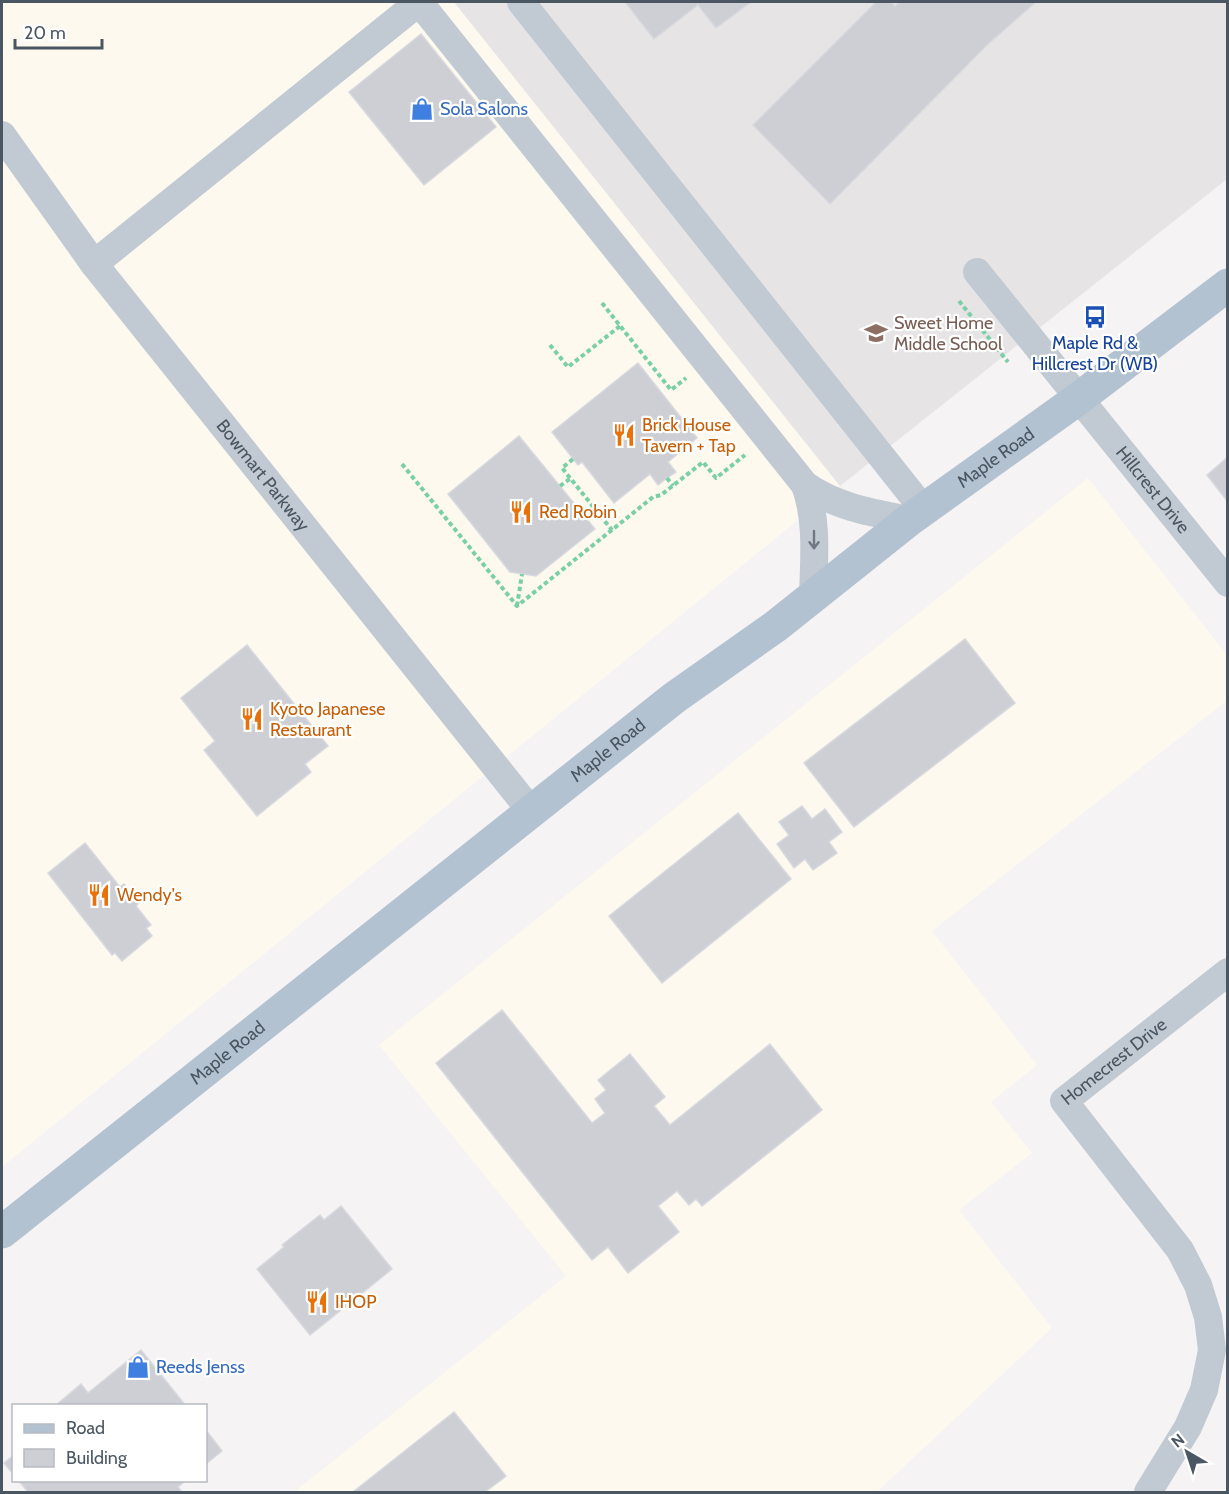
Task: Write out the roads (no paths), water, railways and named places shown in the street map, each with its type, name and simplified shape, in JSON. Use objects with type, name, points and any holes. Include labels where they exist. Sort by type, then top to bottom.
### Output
[{"type":"main road","name":"Maple Road","points":[[2,1232],[674,698],[776,626],[917,515],[1078,399],[1227,285]]},
{"type":"street","points":[[94,264],[419,2],[805,485],[814,520],[813,597]]},
{"type":"street","points":[[521,2],[917,515]]},
{"type":"street","name":"Bowmart Parkway","points":[[2,135],[94,264],[531,811]]},
{"type":"street","name":"Hillcrest Drive","points":[[977,273],[1227,583]]},
{"type":"street","points":[[805,485],[823,496],[856,508],[917,515]]},
{"type":"street","name":"Homecrest Drive","points":[[1148,1492],[1188,1427],[1204,1390],[1212,1350],[1208,1317],[1198,1285],[1180,1250],[1064,1101],[1227,972]]},
{"type":"place","name":"Sola Salons","points":[[422,109]]},
{"type":"place","name":"Maple Rd & Hillcrest Dr (WB)","points":[[1095,317]]},
{"type":"place","name":"Sweet Home Middle School","points":[[876,333]]},
{"type":"place","name":"Brick House Tavern + Tap","points":[[624,435]]},
{"type":"place","name":"Red Robin","points":[[521,512]]},
{"type":"place","name":"Kyoto Japanese Restaurant","points":[[252,719]]},
{"type":"place","name":"Wendy's","points":[[99,895]]},
{"type":"place","name":"IHOP","points":[[317,1302]]},
{"type":"place","name":"Reeds Jenss","points":[[138,1367]]}]
